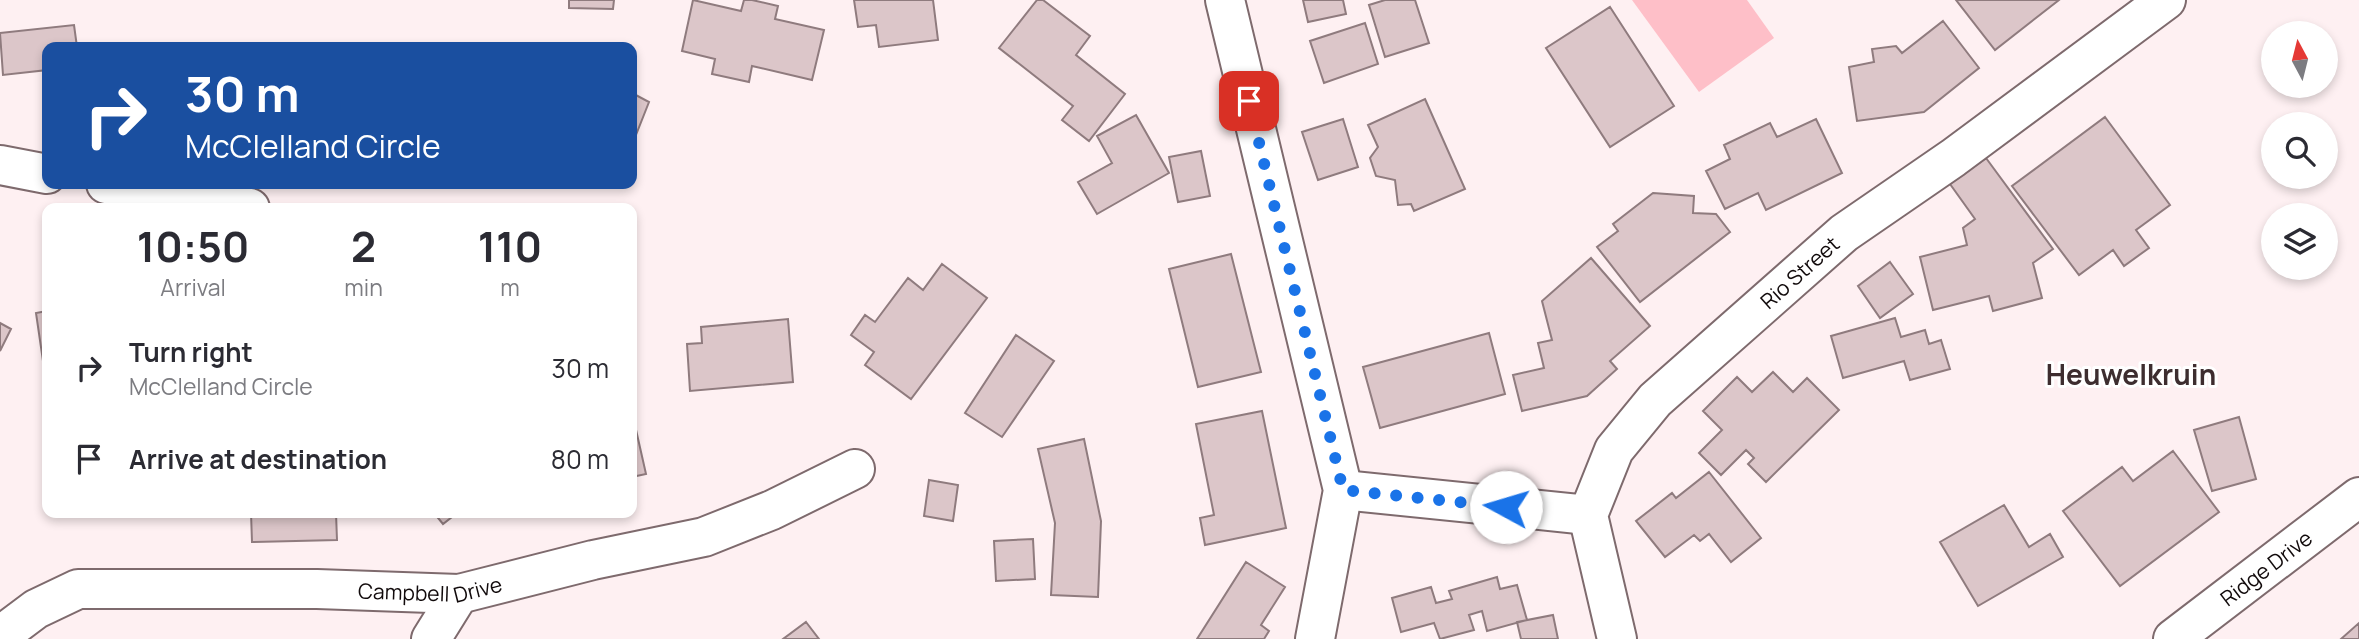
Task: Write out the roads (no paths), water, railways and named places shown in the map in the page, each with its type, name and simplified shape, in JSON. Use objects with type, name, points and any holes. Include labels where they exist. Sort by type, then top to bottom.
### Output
[{"type":"street","points":[[1225,0],[1343,490],[1315,639]]},
{"type":"street","name":"Rio Street","points":[[1588,515],[1614,450],[1655,400],[1844,233],[1953,158],[2166,0]]},
{"type":"street","points":[[0,165],[42,173]]},
{"type":"street","points":[[136,189],[220,203]]},
{"type":"street","name":"Campbell Drive","points":[[0,636],[36,609],[78,589],[317,589],[459,594],[593,560],[704,537],[772,510],[855,469]]},
{"type":"street","points":[[1343,490],[1588,515],[1618,639]]},
{"type":"street","name":"Ridge Drive","points":[[2173,639],[2359,497]]},
{"type":"street","points":[[431,639],[459,594]]},
{"type":"district","name":"Heuwelkruin","points":[[2131,374]]}]
